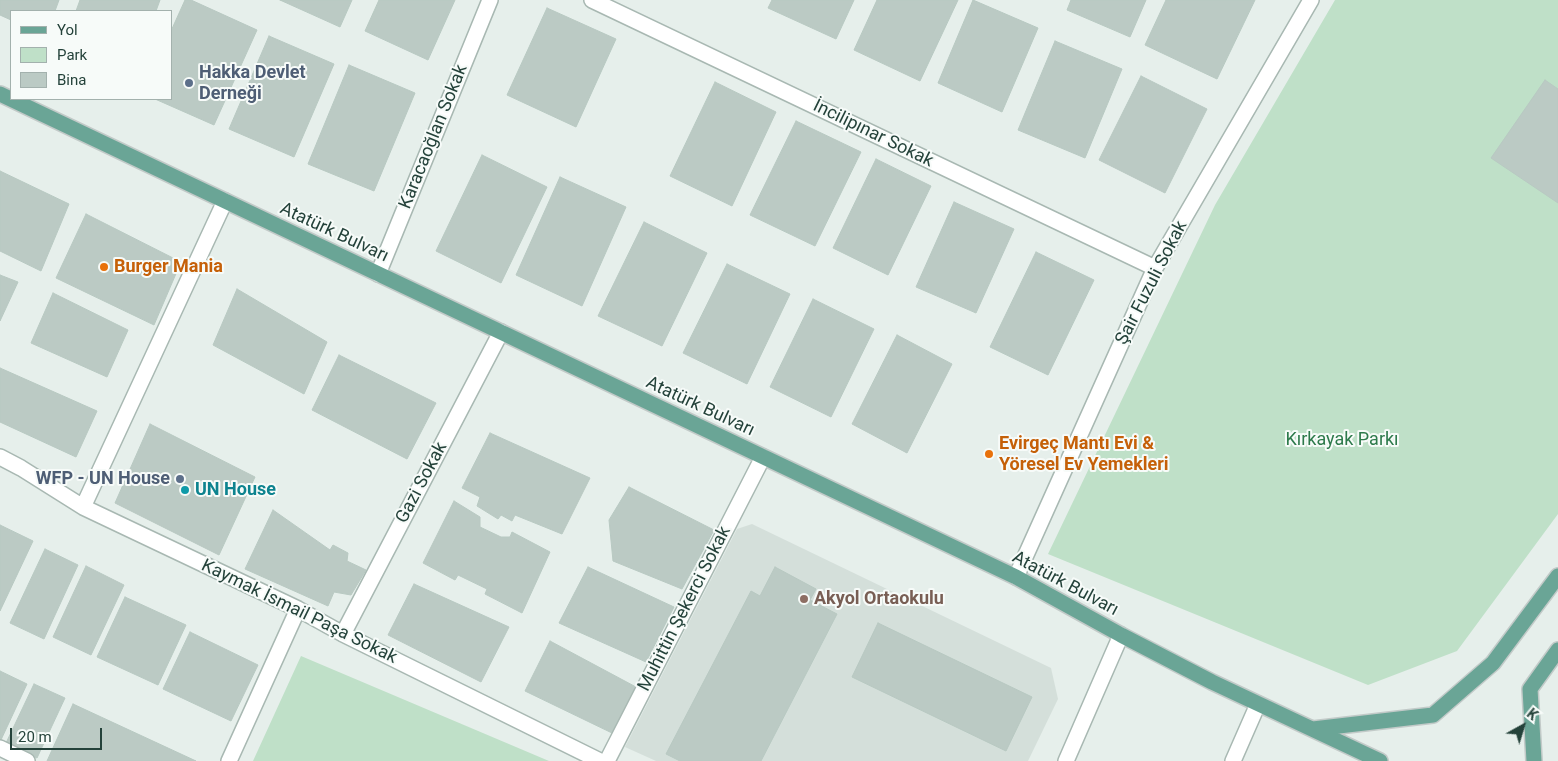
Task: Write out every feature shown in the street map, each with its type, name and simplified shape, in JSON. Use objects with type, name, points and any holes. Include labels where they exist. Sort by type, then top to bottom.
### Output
[{"type":"main road","name":"Atatürk Bulvarı","points":[[13,100],[1016,577],[1121,636],[1212,682],[1380,761]]},
{"type":"main road","points":[[1313,729],[1433,715],[1493,663],[1558,576]]},
{"type":"main road","points":[[1534,761],[1530,690],[1558,650]]},
{"type":"street","name":"Karacaoğlan Sokak","points":[[378,274],[490,0]]},
{"type":"street","name":"İncilipınar Sokak","points":[[592,0],[1154,268]]},
{"type":"street","name":"Şair Fuzuli Sokak","points":[[1016,577],[1154,268],[1311,0]]},
{"type":"street","points":[[83,507],[224,201]]},
{"type":"street","name":"Gazi Sokak","points":[[343,634],[501,332]]},
{"type":"street","name":"Kaymak İsmail Paşa Sokak","points":[[0,457],[83,507],[298,609],[343,634],[600,761]]},
{"type":"street","name":"Muhittin Şekerci Sokak","points":[[607,761],[763,457]]},
{"type":"street","points":[[229,761],[298,609]]},
{"type":"street","points":[[1066,761],[1121,636]]},
{"type":"street","points":[[1233,761],[1258,704]]},
{"type":"street","points":[[0,748],[27,761]]},
{"type":"shaded area","name":"Akyol Ortaokulu","points":[[752,524],[1051,668],[1058,699],[1028,761],[656,761],[625,747],[737,529]]},
{"type":"green space","name":"Kırkayak Parkı","points":[[1335,0],[1558,0],[1558,514],[1457,651],[1368,685],[1048,554],[1215,205]]},
{"type":"green space","points":[[301,656],[549,761],[253,761]]},
{"type":"building","points":[[0,0],[59,0],[55,10],[10,10],[10,20],[0,15]]},
{"type":"building","points":[[80,0],[160,0],[156,10],[76,10]]},
{"type":"building","points":[[185,0],[191,0],[257,30],[214,125],[157,100],[172,100],[172,29]]},
{"type":"building","points":[[280,0],[352,0],[340,27]]},
{"type":"building","points":[[379,0],[455,0],[428,60],[365,31]]},
{"type":"building","points":[[772,0],[854,0],[836,39],[768,8]]},
{"type":"building","points":[[877,0],[958,0],[920,81],[854,50]]},
{"type":"building","points":[[973,0],[1038,28],[1002,112],[938,83]]},
{"type":"building","points":[[1071,0],[1146,0],[1130,37],[1067,10]]},
{"type":"building","points":[[1166,0],[1255,0],[1217,79],[1145,45]]},
{"type":"building","points":[[547,8],[616,39],[576,127],[507,95]]},
{"type":"building","points":[[269,36],[334,64],[294,157],[229,129]]},
{"type":"building","points":[[1055,41],[1122,69],[1085,158],[1018,130]]},
{"type":"building","points":[[349,65],[415,93],[374,191],[308,164]]},
{"type":"building","points":[[1141,76],[1207,109],[1165,193],[1099,160]]},
{"type":"building","points":[[1545,80],[1558,89],[1558,203],[1491,158]]},
{"type":"building","points":[[715,82],[776,112],[732,206],[670,176]]},
{"type":"building","points":[[796,121],[861,152],[815,246],[750,215]]},
{"type":"building","points":[[482,155],[547,187],[501,283],[436,251]]},
{"type":"building","points":[[876,159],[931,186],[888,275],[833,248]]},
{"type":"building","points":[[0,171],[69,204],[41,271],[0,251]]},
{"type":"building","points":[[560,177],[626,207],[582,306],[516,275]]},
{"type":"building","points":[[954,202],[1014,229],[976,313],[916,287]]},
{"type":"building","points":[[86,214],[181,262],[154,325],[56,278]]},
{"type":"building","points":[[644,222],[707,253],[662,346],[598,316]]},
{"type":"building","points":[[1036,252],[1094,280],[1048,375],[990,347]]},
{"type":"building","points":[[727,264],[790,294],[747,384],[683,353]]},
{"type":"building","points":[[0,275],[18,282],[0,321]]},
{"type":"building","points":[[237,289],[327,342],[304,394],[213,345]]},
{"type":"building","points":[[53,293],[128,330],[107,377],[31,343]]},
{"type":"building","points":[[813,299],[874,329],[831,417],[770,387]]},
{"type":"building","points":[[897,335],[952,364],[907,453],[852,424]]},
{"type":"building","points":[[339,355],[436,403],[407,459],[312,410]]},
{"type":"building","points":[[0,368],[97,411],[76,457],[0,422]]},
{"type":"building","name":"UN House","points":[[150,424],[255,477],[219,555],[115,503]]},
{"type":"building","points":[[490,433],[590,478],[562,534],[515,515],[512,521],[501,515],[498,519],[477,506],[480,497],[462,488]]},
{"type":"building","points":[[629,487],[714,530],[682,589],[613,561],[609,520]]},
{"type":"building","points":[[454,501],[480,517],[480,527],[501,537],[510,537],[512,532],[550,552],[522,613],[485,594],[487,589],[458,575],[455,580],[423,563]]},
{"type":"building","points":[[273,510],[330,550],[333,545],[348,553],[347,561],[366,570],[351,595],[334,592],[328,606],[245,569]]},
{"type":"building","points":[[0,525],[33,541],[0,611]]},
{"type":"building","points":[[45,549],[78,565],[44,639],[10,623]]},
{"type":"building","points":[[86,566],[124,585],[91,655],[53,637]]},
{"type":"building","points":[[588,567],[674,607],[646,662],[559,623]]},
{"type":"building","points":[[775,567],[816,589],[810,600],[837,614],[761,761],[680,761],[666,754],[751,591],[760,596]]},
{"type":"building","points":[[414,584],[509,627],[481,682],[388,635]]},
{"type":"building","points":[[125,597],[186,625],[158,685],[97,657]]},
{"type":"building","points":[[878,623],[1032,697],[1006,751],[852,677]]},
{"type":"building","points":[[190,632],[258,665],[231,721],[163,689]]},
{"type":"building","points":[[550,641],[636,687],[612,733],[525,691]]},
{"type":"building","points":[[0,671],[27,684],[0,742]]},
{"type":"building","points":[[34,684],[65,698],[37,758],[6,743]]},
{"type":"building","points":[[73,704],[196,761],[47,761]]},
{"type":"place","name":"Hakka Devlet Derneği","points":[[189,83]]},
{"type":"place","name":"Burger Mania","points":[[104,267]]},
{"type":"place","name":"Evirgeç Mantı Evi & Yöresel Ev Yemekleri","points":[[989,454]]},
{"type":"place","name":"WFP - UN House","points":[[180,479]]},
{"type":"place","name":"UN House","points":[[185,490]]},
{"type":"place","name":"Akyol Ortaokulu","points":[[804,599]]}]
